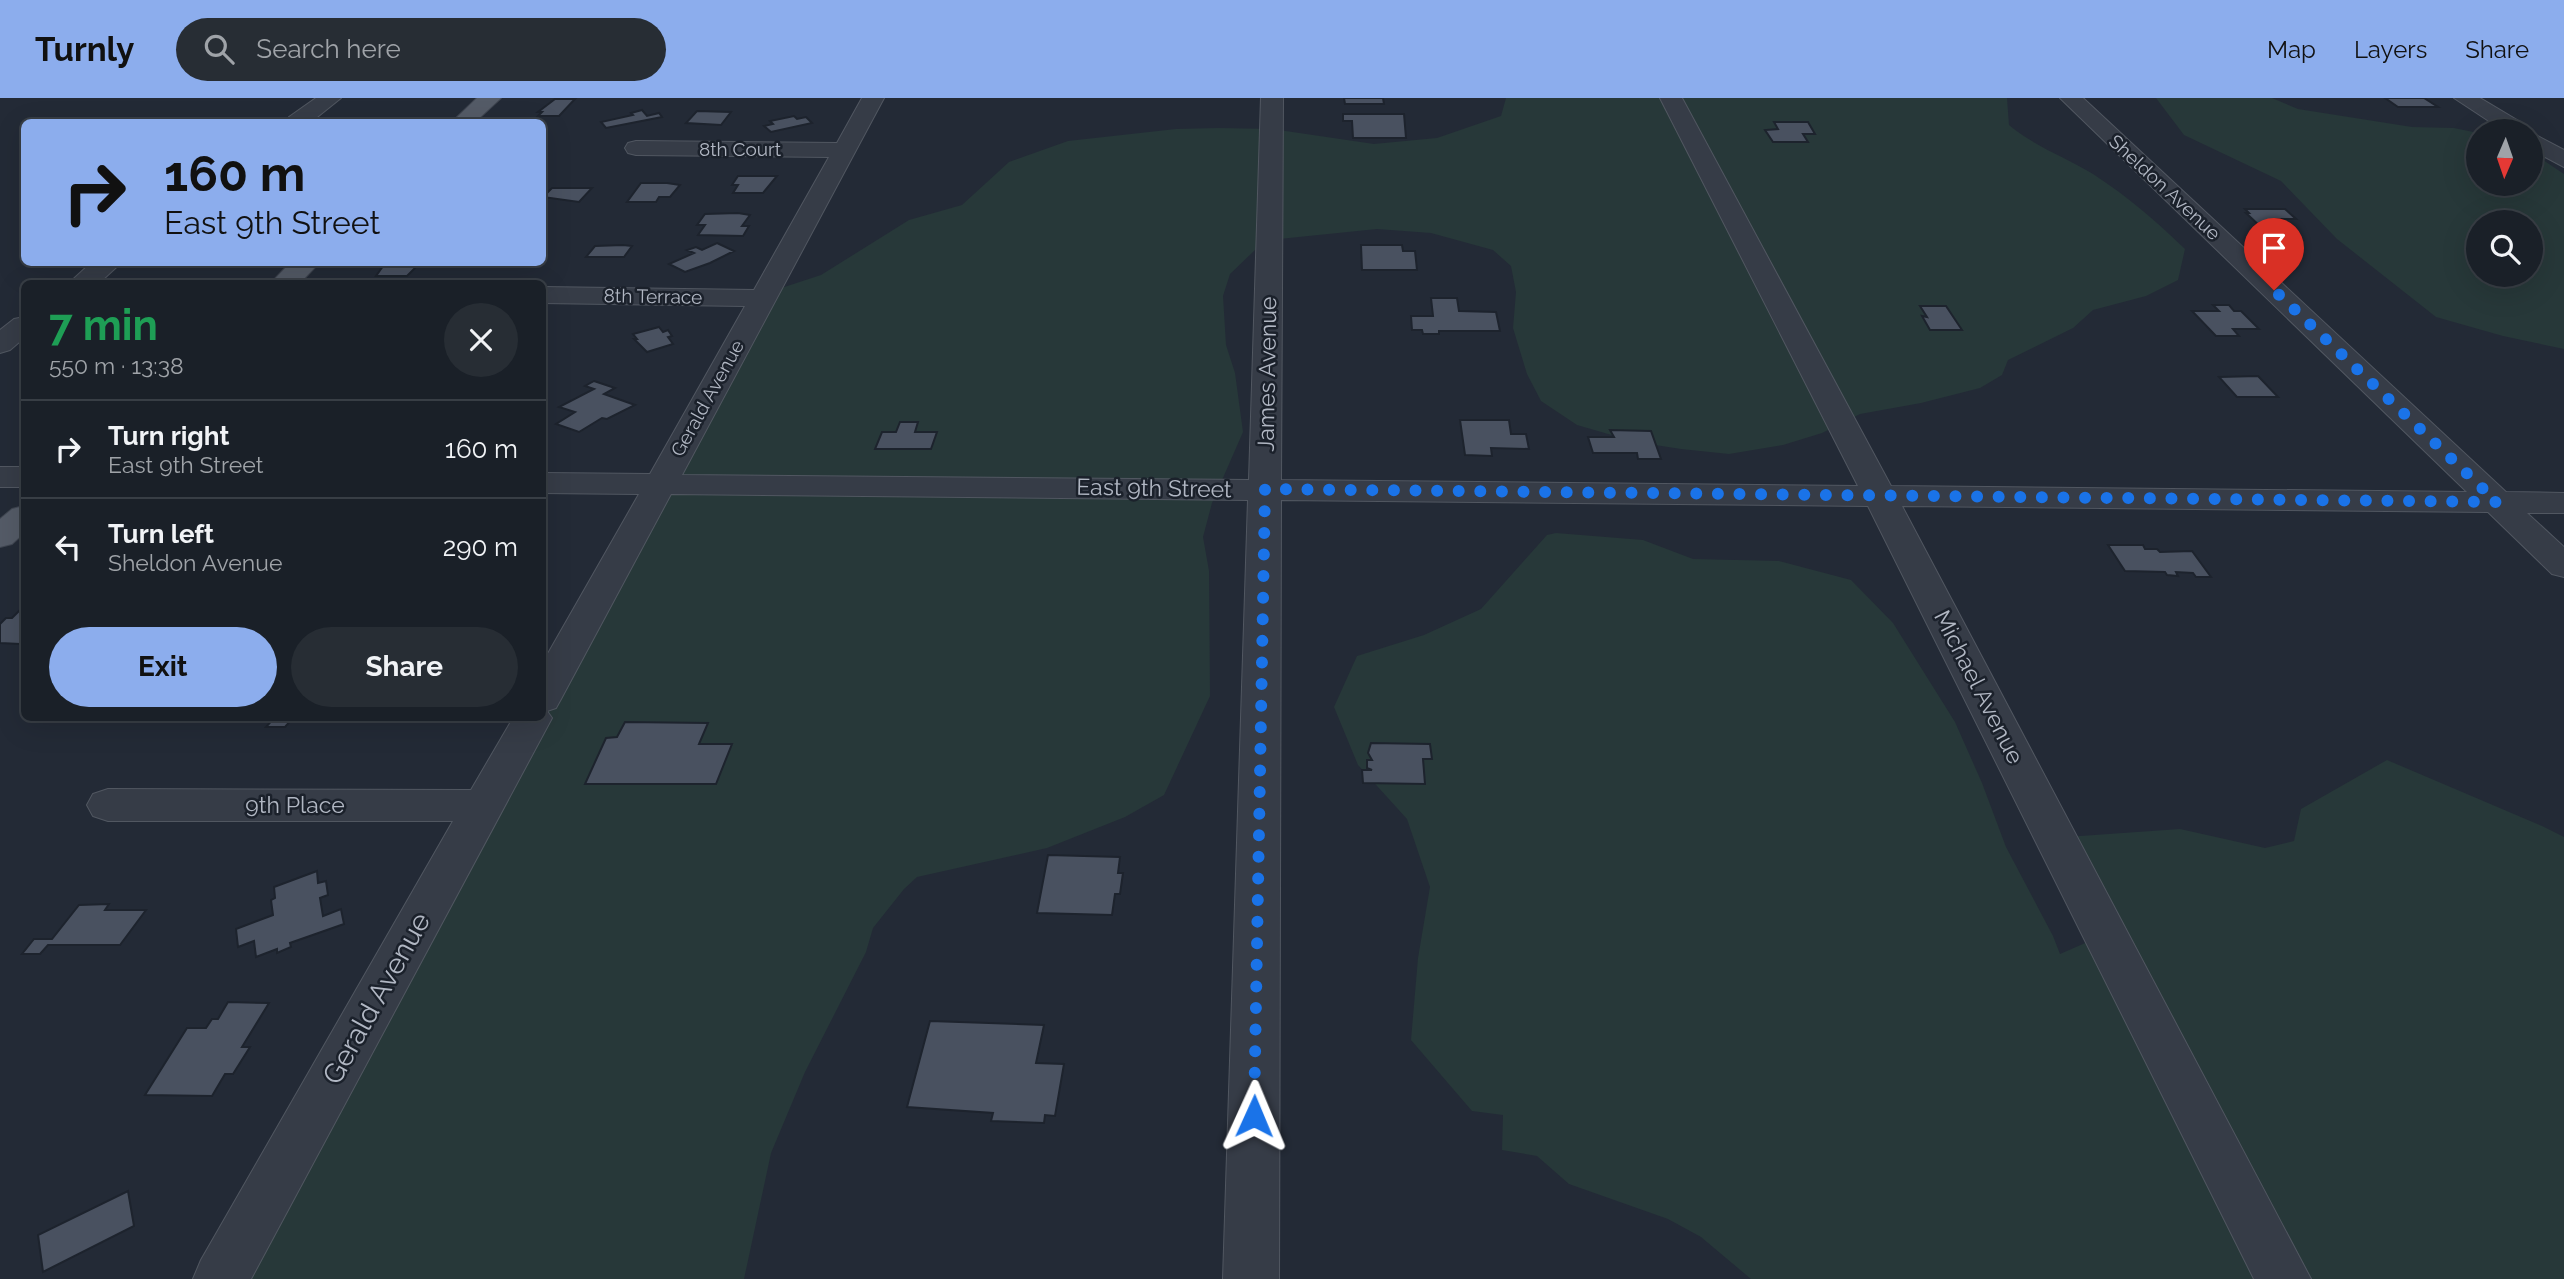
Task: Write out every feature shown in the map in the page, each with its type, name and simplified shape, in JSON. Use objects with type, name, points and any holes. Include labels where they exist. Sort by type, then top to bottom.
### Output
[{"type":"main road","points":[[466,119],[490,98]]},
{"type":"main road","points":[[287,280],[303,266]]},
{"type":"main road","points":[[0,537],[21,519]]},
{"type":"street","points":[[301,119],[330,98]]},
{"type":"street","name":"Gerald Avenue","points":[[546,692],[873,98]]},
{"type":"street","name":"James Avenue","points":[[1251,1279],[1272,98]]},
{"type":"street","name":"Michael Avenue","points":[[1671,98],[1970,668],[2283,1279]]},
{"type":"street","name":"Sheldon Avenue","points":[[2071,98],[2564,566]]},
{"type":"street","points":[[2465,98],[2499,119]]},
{"type":"street","points":[[2543,147],[2564,160]]},
{"type":"street","name":"8th Court","points":[[636,148],[845,150]]},
{"type":"street","points":[[85,280],[104,266]]},
{"type":"street","name":"8th Terrace","points":[[546,295],[763,298]]},
{"type":"street","points":[[0,344],[21,328]]},
{"type":"street","points":[[0,477],[21,477]]},
{"type":"street","name":"East 9th Street","points":[[546,483],[2564,503]]},
{"type":"street","name":"Gerald Avenue","points":[[221,1279],[530,721]]},
{"type":"street","name":"9th Place","points":[[108,805],[482,806]]},
{"type":"shaded area","points":[[1506,98],[2007,98],[2009,125],[2030,140],[2106,182],[2185,249],[2178,280],[2146,296],[2093,310],[2073,328],[2008,360],[2002,375],[1980,388],[1921,403],[1860,414],[1822,433],[1783,445],[1729,454],[1636,442],[1577,425],[1541,401],[1527,374],[1513,328],[1516,292],[1511,266],[1493,250],[1431,233],[1377,229],[1279,239],[1255,250],[1230,274],[1223,296],[1226,345],[1235,373],[1243,432],[1212,503],[1203,537],[1209,571],[1210,696],[1164,795],[1125,817],[1047,848],[917,877],[904,889],[873,928],[866,952],[805,1072],[771,1153],[744,1279],[217,1279],[526,721],[546,721],[546,710],[763,294],[821,275],[909,220],[962,205],[1009,162],[1068,141],[1176,129],[1218,128],[1272,129],[1374,144],[1437,138],[1501,116]]},
{"type":"shaded area","points":[[2156,98],[2272,98],[2298,109],[2412,127],[2466,130],[2466,196],[2543,196],[2543,160],[2564,174],[2564,349],[2503,336],[2436,317],[2337,239],[2281,181],[2184,135]]},
{"type":"shaded area","points":[[1556,533],[1643,540],[1693,559],[1779,561],[1851,580],[1893,623],[1955,722],[2006,847],[2060,954],[2115,930],[2066,837],[2180,829],[2265,848],[2294,841],[2301,809],[2387,760],[2564,837],[2564,1279],[1751,1279],[1701,1237],[1668,1219],[1569,1184],[1537,1156],[1502,1150],[1503,1115],[1472,1111],[1411,1040],[1418,958],[1430,887],[1407,819],[1358,765],[1334,707],[1357,656],[1424,635],[1481,609],[1547,535]]},
{"type":"building","points":[[1344,98],[1383,98],[1384,104],[1345,104]]},
{"type":"building","points":[[2385,98],[2424,98],[2438,107],[2398,107]]},
{"type":"building","points":[[555,99],[575,99],[559,116],[538,116],[542,112],[538,112]]},
{"type":"building","points":[[642,110],[647,116],[659,113],[662,117],[606,128],[601,122],[633,115],[631,113]]},
{"type":"building","points":[[697,111],[731,112],[721,125],[686,123]]},
{"type":"building","points":[[1343,114],[1404,114],[1406,138],[1353,138],[1352,121],[1343,121]]},
{"type":"building","points":[[794,116],[797,119],[806,117],[812,123],[771,132],[764,126],[773,124],[770,121]]},
{"type":"building","points":[[1774,122],[1808,122],[1815,134],[1803,134],[1808,142],[1773,142],[1765,130],[1778,129]]},
{"type":"building","points":[[738,176],[777,176],[763,193],[733,193],[738,185],[732,185]]},
{"type":"building","points":[[641,183],[680,185],[670,197],[659,197],[656,202],[627,202]]},
{"type":"building","points":[[552,188],[592,188],[579,202],[546,197]]},
{"type":"building","points":[[2245,209],[2285,209],[2296,219],[2276,219],[2287,229],[2263,229]]},
{"type":"building","points":[[705,214],[750,215],[742,226],[749,226],[743,236],[698,235],[705,225],[697,225]]},
{"type":"building","points":[[717,243],[734,251],[685,272],[669,264],[694,253],[687,250],[696,247],[702,250]]},
{"type":"building","points":[[1361,245],[1402,245],[1403,251],[1415,251],[1417,270],[1362,270]]},
{"type":"building","points":[[595,246],[632,246],[624,257],[586,257]]},
{"type":"building","points":[[383,266],[417,266],[407,276],[376,276]]},
{"type":"building","points":[[1431,298],[1457,298],[1459,311],[1496,312],[1500,331],[1439,331],[1439,334],[1423,334],[1422,330],[1412,330],[1411,316],[1433,316]]},
{"type":"building","points":[[2213,305],[2229,305],[2234,311],[2241,311],[2259,329],[2233,329],[2239,336],[2216,336],[2192,311],[2219,311]]},
{"type":"building","points":[[1920,306],[1946,306],[1962,330],[1930,330],[1922,316],[1927,317]]},
{"type":"building","points":[[659,327],[663,332],[668,330],[672,336],[668,337],[673,344],[647,352],[634,339],[637,339],[633,334]]},
{"type":"building","points":[[2258,376],[2278,397],[2237,397],[2219,377]]},
{"type":"building","points":[[594,381],[615,388],[604,394],[635,405],[607,419],[602,418],[579,432],[556,424],[575,412],[559,407],[594,389],[585,386]]},
{"type":"building","points":[[1460,420],[1509,420],[1511,434],[1526,434],[1529,449],[1491,448],[1492,456],[1465,455]]},
{"type":"building","points":[[900,422],[918,422],[915,432],[937,432],[931,449],[875,449],[882,432],[896,432]]},
{"type":"building","points":[[1610,430],[1651,431],[1661,459],[1638,459],[1637,453],[1593,453],[1588,437],[1614,437]]},
{"type":"building","points":[[2108,545],[2143,545],[2145,549],[2157,549],[2160,552],[2192,551],[2211,577],[2196,577],[2193,573],[2176,572],[2178,576],[2167,575],[2165,572],[2125,571]]},
{"type":"building","points":[[21,609],[21,643],[0,643],[0,624],[6,618],[12,618]]},
{"type":"building","points":[[271,721],[290,721],[285,727],[266,727]]},
{"type":"building","points":[[625,722],[708,723],[699,744],[732,744],[716,784],[585,784],[606,738],[617,737]]},
{"type":"building","points":[[1371,743],[1430,744],[1432,759],[1423,759],[1425,784],[1363,783],[1362,770],[1372,770],[1367,768],[1367,760],[1372,760],[1368,753]]},
{"type":"building","points":[[1048,855],[1120,857],[1118,873],[1123,873],[1120,894],[1115,894],[1112,915],[1037,913]]},
{"type":"building","points":[[317,871],[318,883],[326,881],[328,895],[320,898],[323,916],[341,909],[344,924],[290,943],[291,947],[277,953],[277,949],[256,957],[254,941],[238,947],[236,929],[273,915],[271,900],[275,898],[274,887]]},
{"type":"building","points":[[109,904],[105,910],[146,910],[120,945],[48,945],[40,954],[22,954],[34,939],[52,939],[79,905]]},
{"type":"building","points":[[228,1002],[269,1003],[242,1047],[250,1047],[233,1074],[225,1074],[212,1096],[145,1095],[187,1028],[206,1028],[212,1019],[218,1019]]},
{"type":"building","points":[[930,1021],[1044,1025],[1036,1063],[1064,1064],[1055,1116],[1045,1115],[1044,1123],[991,1121],[993,1113],[907,1107]]},
{"type":"building","points":[[128,1191],[134,1226],[43,1272],[38,1235]]},
{"type":"route","points":[[1254,1116],[1265,489],[2497,502],[2274,290]]}]
